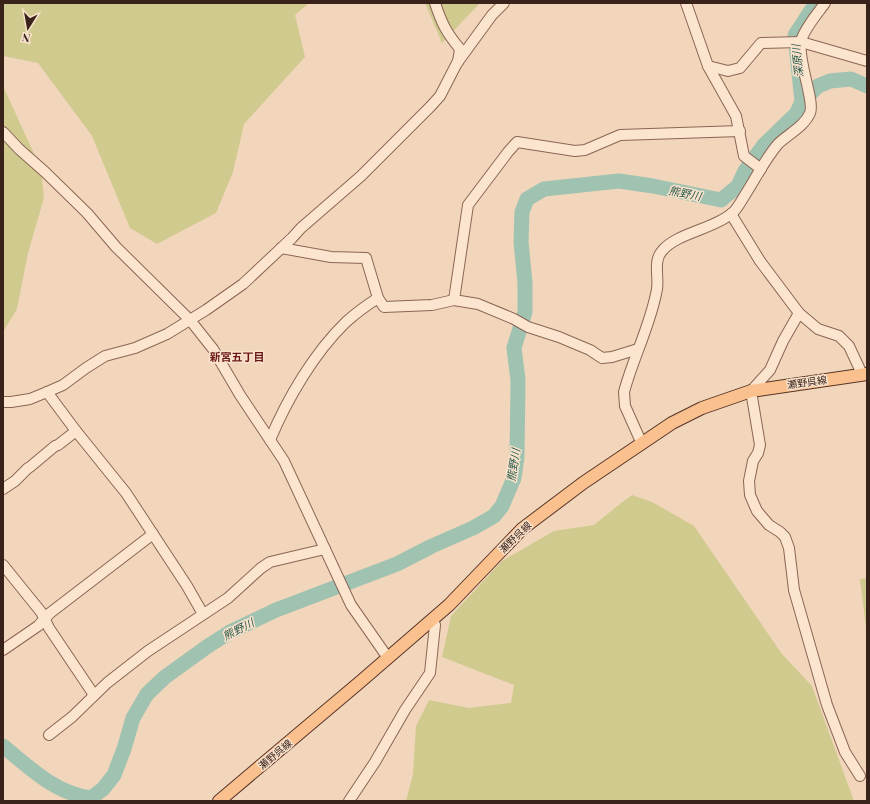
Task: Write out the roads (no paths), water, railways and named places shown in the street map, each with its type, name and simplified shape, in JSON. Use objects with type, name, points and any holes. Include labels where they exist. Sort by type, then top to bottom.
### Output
[{"type":"main road","name":"瀬野呉線","points":[[219,801],[449,605],[522,528],[583,483],[672,424],[702,408],[751,391],[865,374]]},
{"type":"street","points":[[435,3],[441,23],[450,38],[460,49],[457,63]]},
{"type":"street","points":[[3,402],[30,399],[47,392],[63,384],[105,356],[135,348],[167,334],[233,291],[292,238],[301,228],[361,176],[431,106],[440,96],[457,63],[492,15],[504,3]]},
{"type":"street","points":[[686,3],[708,66],[736,116],[744,156],[758,167]]},
{"type":"street","points":[[642,444],[625,406],[624,392],[654,304],[657,287],[657,267],[660,252],[670,242],[715,224],[731,214],[742,201],[758,167],[779,144],[803,123],[810,111],[810,103],[801,59],[801,42],[804,34],[825,3]]},
{"type":"street","points":[[708,66],[728,71],[740,68],[761,43],[801,42],[867,61]]},
{"type":"street","points":[[454,300],[468,205],[517,142],[575,151],[585,150],[620,135],[740,131]]},
{"type":"street","points":[[3,132],[18,149],[45,172],[87,213],[116,247],[190,320],[212,349],[240,395],[284,461],[351,604],[388,658]]},
{"type":"street","points":[[731,214],[760,261],[799,313],[818,329],[839,336],[849,346],[865,374]]},
{"type":"street","points":[[281,248],[331,257],[366,258],[378,298],[384,307],[398,308],[432,306],[454,300],[478,304],[514,319],[528,327],[590,350],[602,358],[612,357],[638,349]]},
{"type":"street","points":[[270,440],[280,416],[293,392],[319,354],[346,322],[378,298]]},
{"type":"street","points":[[799,313],[783,341],[770,370],[751,391],[760,445],[758,453],[753,461],[750,474],[750,495],[757,511],[769,525],[785,536],[789,548],[794,590],[827,705],[845,752],[860,776]]},
{"type":"street","points":[[47,392],[126,493],[187,586],[203,614]]},
{"type":"street","points":[[3,489],[15,481],[28,468],[55,446],[76,431]]},
{"type":"street","points":[[3,650],[38,626],[50,613],[153,534]]},
{"type":"street","points":[[49,735],[72,717],[107,683],[148,651],[228,598],[260,568],[270,562],[325,549]]},
{"type":"street","points":[[3,565],[45,618],[49,628],[94,695]]},
{"type":"street","points":[[349,801],[375,762],[405,710],[430,673],[435,625],[433,619]]},
{"type":"waterway","name":"深原川","points":[[802,102],[795,35],[816,3]]},
{"type":"waterway","name":"熊野川","points":[[3,746],[33,771],[55,786],[78,796],[91,798],[103,789],[114,775],[124,749],[133,718],[147,694],[165,677],[208,646],[230,632],[276,610],[397,564],[432,546],[473,528],[494,516],[502,506],[514,478],[517,457],[518,380],[514,348],[525,312],[525,283],[521,242],[522,212],[527,199],[544,189],[619,181],[653,186],[721,200],[738,186],[745,171],[764,145],[796,114],[802,102],[818,86],[830,81],[851,79],[867,86]]},
{"type":"district","name":"新宮五丁目","points":[[237,356]]}]
